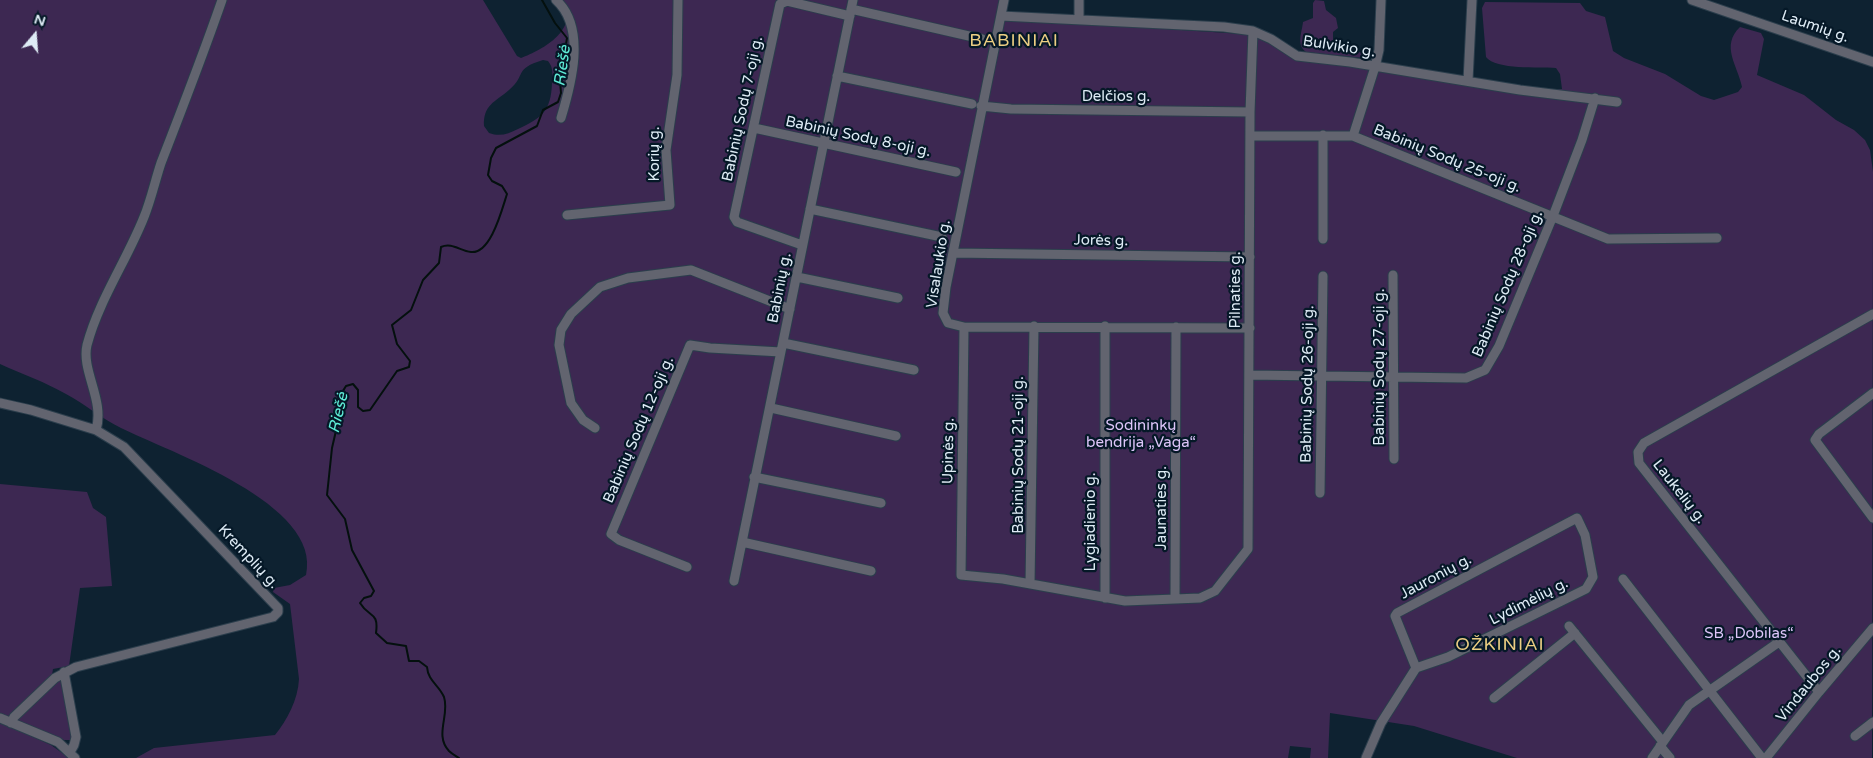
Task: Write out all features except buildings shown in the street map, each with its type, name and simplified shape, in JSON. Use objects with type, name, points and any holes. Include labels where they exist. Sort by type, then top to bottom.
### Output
[{"type":"street","points":[[96,430],[100,414],[86,354],[89,341],[100,309],[144,218],[158,172],[192,85],[222,0]]},
{"type":"street","points":[[556,0],[565,11],[569,20],[573,40],[574,61],[572,82],[561,118]]},
{"type":"street","name":"Korių g.","points":[[567,215],[636,210],[670,205],[666,150],[677,75],[678,0]]},
{"type":"street","name":"Visalaukio g.","points":[[964,327],[948,323],[943,313],[953,253],[1004,0]]},
{"type":"street","points":[[1079,0],[1079,20]]},
{"type":"street","points":[[1353,136],[1379,50],[1381,0]]},
{"type":"street","points":[[1468,82],[1472,0]]},
{"type":"street","name":"Laumių g.","points":[[1692,0],[1873,62]]},
{"type":"street","name":"Babinių Sodų 7-oji g.","points":[[802,245],[735,220],[754,128],[780,4],[787,1],[851,8]]},
{"type":"street","points":[[851,8],[982,39]]},
{"type":"street","name":"Babinių g.","points":[[734,582],[851,8]]},
{"type":"street","name":"Bulvikio g.","points":[[1000,16],[1224,27],[1253,31],[1271,39],[1297,56],[1350,62],[1520,90],[1616,102]]},
{"type":"street","name":"Pilnaties g.","points":[[1175,598],[1200,598],[1216,591],[1248,549],[1250,112],[1253,31]]},
{"type":"street","points":[[837,76],[972,104]]},
{"type":"street","name":"Babinių Sodų 28-oji g.","points":[[1249,375],[1466,378],[1485,370],[1499,346],[1553,216],[1582,140],[1595,98]]},
{"type":"street","name":"Delčios g.","points":[[982,106],[1020,110],[1250,112]]},
{"type":"street","name":"Babinių Sodų 8-oji g.","points":[[754,128],[956,172]]},
{"type":"street","points":[[1323,135],[1323,239]]},
{"type":"street","name":"Babinių Sodų 25-oji g.","points":[[1251,136],[1353,136],[1608,239],[1716,238]]},
{"type":"street","points":[[810,209],[942,237]]},
{"type":"street","name":"Jorės g.","points":[[953,253],[1250,257]]},
{"type":"street","points":[[595,428],[582,420],[571,403],[559,345],[561,330],[571,314],[600,287],[628,278],[691,270],[790,309]]},
{"type":"street","name":"Babinių Sodų 27-oji g.","points":[[1393,275],[1392,378],[1394,459]]},
{"type":"street","name":"Babinių Sodų 26-oji g.","points":[[1320,493],[1323,276]]},
{"type":"street","points":[[796,277],[898,298]]},
{"type":"street","name":"Laukelių g.","points":[[1819,692],[1639,463],[1638,452],[1644,443],[1873,314]]},
{"type":"street","name":"Babinių Sodų 21-oji g.","points":[[1030,584],[1034,326]]},
{"type":"street","name":"Lygiadienio g.","points":[[1105,326],[1105,598]]},
{"type":"street","points":[[964,327],[1250,328]]},
{"type":"street","name":"Upinės g.","points":[[964,327],[961,575],[1030,584]]},
{"type":"street","name":"Jaunaties g.","points":[[1175,598],[1176,327]]},
{"type":"street","name":"Babinių Sodų 12-oji g.","points":[[687,567],[619,540],[611,534],[690,345],[710,348],[782,347]]},
{"type":"street","points":[[782,347],[914,370]]},
{"type":"street","points":[[1872,397],[1815,440],[1873,518]]},
{"type":"street","name":"Kremplių g.","points":[[0,403],[32,410],[96,430],[124,447],[278,608],[278,612],[273,618],[76,667],[64,672],[41,691],[11,723]]},
{"type":"street","points":[[770,408],[896,436]]},
{"type":"street","points":[[754,477],[881,503]]},
{"type":"street","name":"Jauronių g.","points":[[1416,668],[1395,616],[1396,612],[1577,518],[1585,535],[1593,577]]},
{"type":"street","points":[[742,542],[871,571]]},
{"type":"street","name":"Lydimėlių g.","points":[[1416,668],[1448,657],[1586,589],[1593,577]]},
{"type":"street","points":[[1623,579],[1762,758]]},
{"type":"street","points":[[1030,584],[1105,598],[1133,601],[1175,598]]},
{"type":"street","name":"Vindaubos g.","points":[[1766,758],[1873,628]]},
{"type":"street","points":[[1494,698],[1572,630],[1670,758]]},
{"type":"street","points":[[1652,758],[1689,705],[1779,642]]},
{"type":"street","points":[[1366,758],[1381,723],[1416,668]]},
{"type":"street","points":[[0,718],[49,738],[73,755],[76,737],[64,672]]},
{"type":"street","points":[[1855,736],[1873,722]]},
{"type":"green space","points":[[0,0],[483,0],[517,56],[521,58],[549,44],[563,29],[567,20],[566,10],[561,0],[1001,0],[998,18],[1258,35],[1299,59],[1523,93],[1562,89],[1560,74],[1556,68],[1508,66],[1491,61],[1486,57],[1482,8],[1485,2],[1580,3],[1586,11],[1605,17],[1613,51],[1624,58],[1665,74],[1701,96],[1714,100],[1738,92],[1742,87],[1731,49],[1731,41],[1740,27],[1761,33],[1764,39],[1757,75],[1804,95],[1836,120],[1854,130],[1865,140],[1870,150],[1873,172],[1872,758],[1517,758],[1414,726],[1330,713],[1328,758],[1310,758],[1311,748],[1290,746],[1288,758],[136,758],[154,748],[275,735],[291,709],[297,694],[299,679],[290,604],[273,592],[274,588],[290,585],[306,575],[305,549],[291,525],[268,504],[238,484],[205,466],[114,424],[58,390],[0,364]],"holes":[[[543,60],[548,61],[552,72],[551,93],[544,112],[533,121],[511,132],[500,135],[489,133],[484,126],[484,119],[491,105],[514,85],[524,69],[534,63]]]},
{"type":"green space","points":[[1315,0],[1324,1],[1326,10],[1336,18],[1338,28],[1333,32],[1333,43],[1336,47],[1363,53],[1366,55],[1364,58],[1306,52],[1303,49],[1300,38],[1303,22],[1313,18],[1313,3]]},
{"type":"green space","points":[[0,484],[87,492],[93,508],[106,517],[112,586],[80,588],[69,666],[53,669],[52,675],[8,718],[0,714]]},
{"type":"green space","points":[[61,680],[71,740],[64,740],[17,720],[48,686]]},
{"type":"green space","points":[[0,722],[51,745],[69,758],[0,758]]},
{"type":"waterway","name":"Riešė","points":[[459,758],[450,752],[445,745],[442,732],[445,711],[444,697],[429,676],[427,667],[419,661],[409,661],[406,646],[387,643],[376,633],[375,618],[360,603],[364,598],[371,596],[374,591],[352,550],[345,519],[327,495],[332,448],[338,422],[341,394],[346,386],[353,384],[358,390],[358,407],[363,411],[370,410],[397,371],[409,367],[410,361],[397,344],[392,325],[411,310],[423,280],[439,263],[441,247],[452,246],[471,252],[478,251],[484,246],[495,229],[507,194],[502,186],[492,181],[488,175],[491,158],[496,148],[537,126],[543,110],[558,102],[561,93],[560,80],[567,38],[555,23],[542,0]]},
{"type":"district","name":"BABINIAI","points":[[1014,41]]},
{"type":"district","name":"OŽKINIAI","points":[[1500,645]]},
{"type":"park label","name":"Sodininkų bendrija „Vaga“","points":[[1141,434]]},
{"type":"park label","name":"SB „Dobilas“","points":[[1749,634]]}]
